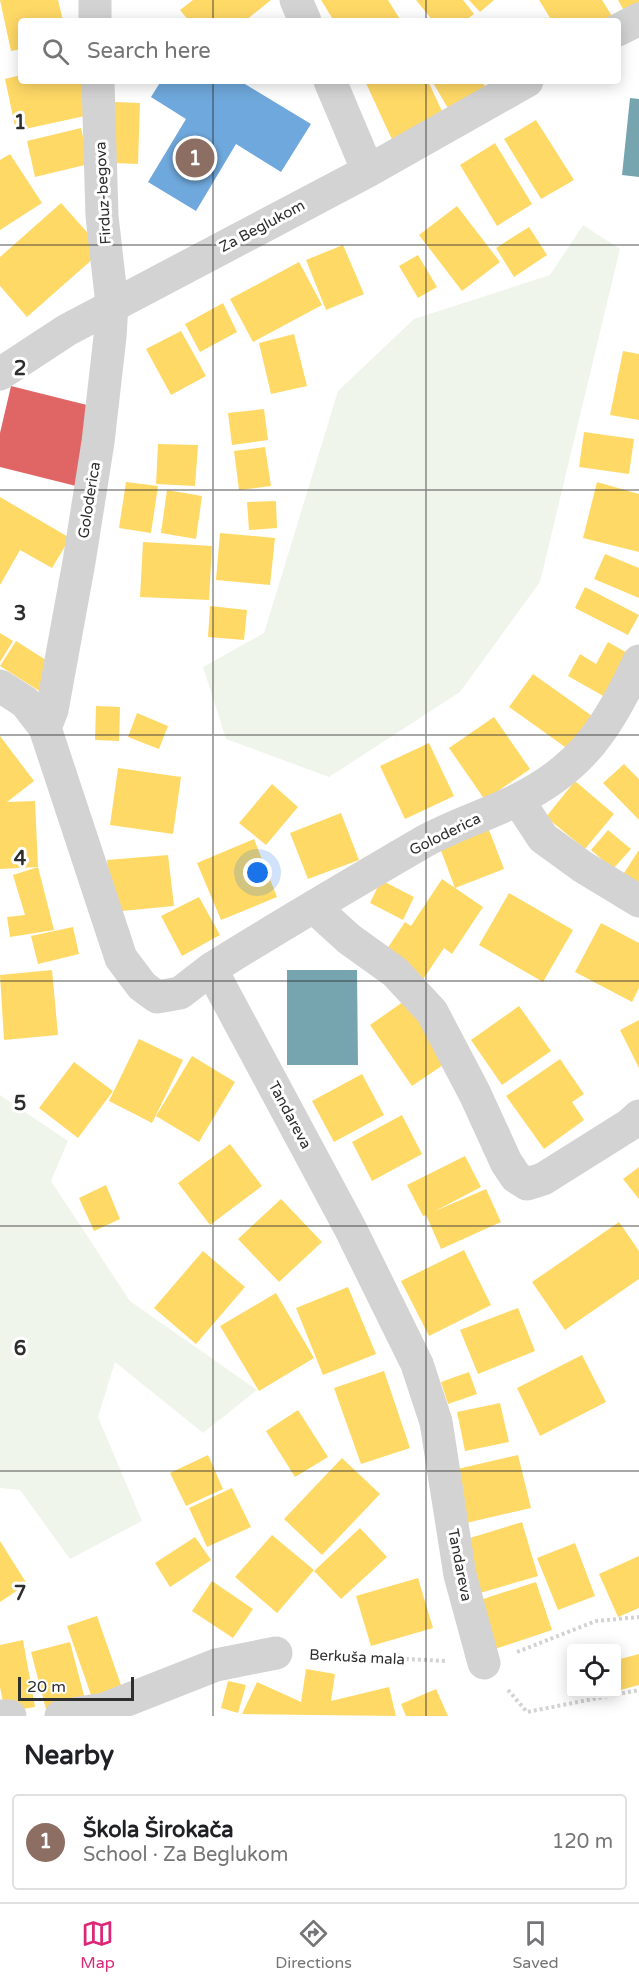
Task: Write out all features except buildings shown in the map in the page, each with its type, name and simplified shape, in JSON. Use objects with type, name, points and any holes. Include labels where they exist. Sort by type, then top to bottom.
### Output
[{"type":"street","points":[[95,0],[95,18]]},
{"type":"street","points":[[296,0],[304,18]]},
{"type":"street","points":[[621,28],[639,19]]},
{"type":"street","name":"Firduz-begova","points":[[98,84],[102,216],[112,304]]},
{"type":"street","points":[[331,84],[368,171]]},
{"type":"street","name":"Za Beglukom","points":[[0,374],[67,330],[112,304],[368,171],[522,84]]},
{"type":"street","name":"Goloderica","points":[[45,728],[54,699],[98,442],[112,304]]},
{"type":"street","name":"Goloderica","points":[[211,969],[428,840],[518,800],[559,775],[590,747],[616,711],[639,661]]},
{"type":"street","points":[[0,686],[25,702],[45,728],[121,958],[142,986],[157,997],[180,993],[211,969]]},
{"type":"street","points":[[518,800],[543,838],[583,867],[639,901]]},
{"type":"street","points":[[315,908],[349,939],[395,972],[432,1012],[476,1094],[506,1162],[522,1181],[527,1184],[543,1179],[639,1116]]},
{"type":"street","name":"Tandareva","points":[[211,969],[350,1228],[417,1365],[436,1422],[444,1460],[460,1575],[484,1664]]},
{"type":"street","points":[[61,1716],[104,1712],[216,1665],[276,1653]]},
{"type":"street","points":[[0,1716],[10,1716]]},
{"type":"path","points":[[639,1617],[596,1621],[484,1664],[527,1712],[639,1690]]},
{"type":"path","name":"Berkuša mala","points":[[276,1653],[484,1664]]},
{"type":"shaded area","points":[[583,225],[620,249],[540,582],[460,692],[329,777],[226,739],[203,667],[264,633],[338,391],[414,319],[550,275]]},
{"type":"shaded area","points":[[0,1095],[68,1141],[51,1181],[130,1301],[257,1390],[203,1433],[115,1362],[98,1417],[142,1521],[70,1559],[20,1490],[0,1488]]},
{"type":"place","name":"Škola Širokača","points":[[195,158]]}]
